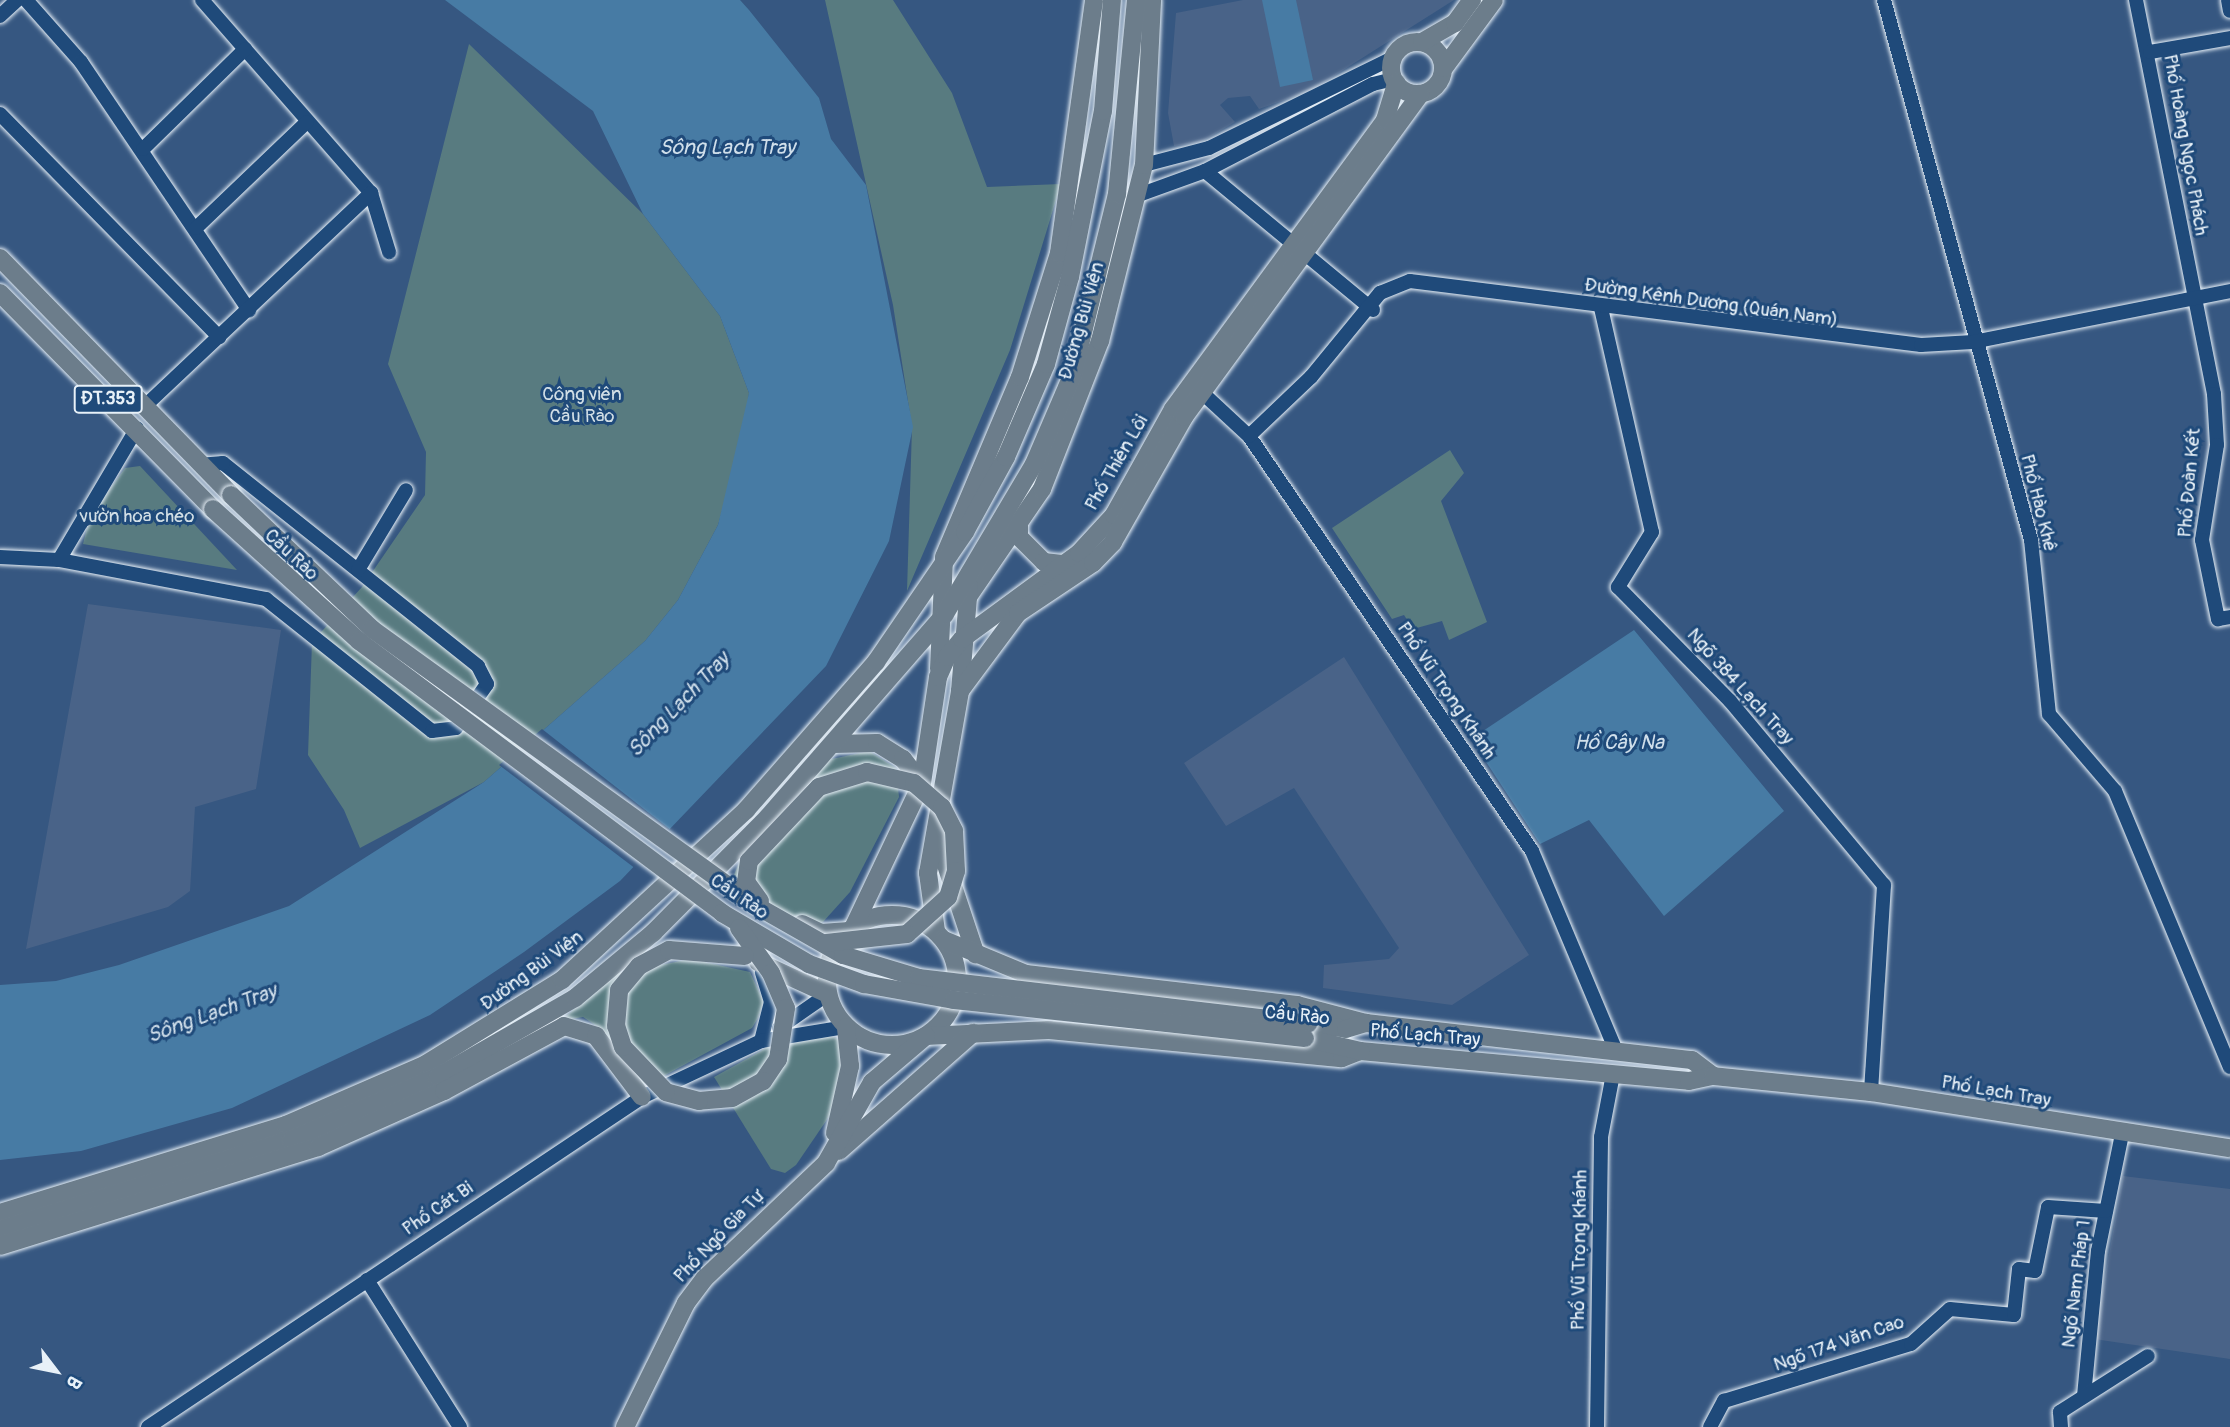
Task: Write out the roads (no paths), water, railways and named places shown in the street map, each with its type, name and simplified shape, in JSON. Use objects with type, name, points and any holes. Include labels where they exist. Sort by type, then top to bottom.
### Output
[{"type":"main road","name":"Đường Bùi Viện","points":[[944,557],[1041,317],[1083,114],[1094,0]]},
{"type":"main road","name":"Đường Bùi Viện","points":[[0,1213],[216,1149],[356,1098],[437,1058],[562,980],[746,810],[860,683],[944,557],[1006,457],[1046,364],[1103,111],[1112,0]]},
{"type":"main road","name":"Đường Bùi Viện","points":[[0,1230],[291,1140],[441,1084],[575,998],[653,933],[834,744],[945,614],[970,576],[1034,464],[1073,373],[1117,194],[1136,0]]},
{"type":"main road","name":"Đường Bùi Viện","points":[[945,614],[968,597],[1019,526],[1072,427],[1144,165],[1152,0]]},
{"type":"main road","points":[[1472,0],[1455,23],[1422,42],[1405,45],[1393,58],[1394,81],[1420,94],[1434,88],[1444,68],[1494,0]]},
{"type":"main road","points":[[1422,42],[1438,51],[1444,68]]},
{"type":"main road","name":"Phố Thiên Lôi","points":[[1389,125],[1394,81]]},
{"type":"main road","name":"Phố Thiên Lôi","points":[[851,929],[922,783],[938,677],[962,639],[1062,564],[1114,515],[1151,443],[1197,389],[1389,125],[1420,94]]},
{"type":"main road","points":[[1083,114],[1103,111]]},
{"type":"main road","name":"ĐT.353","points":[[0,258],[202,465]]},
{"type":"main road","name":"ĐT.353","points":[[0,293],[137,428]]},
{"type":"main road","name":"Phố Thiên Lôi","points":[[940,936],[928,873],[960,691],[1018,613],[1093,563],[1113,542],[1197,389]]},
{"type":"main road","name":"Cầu Rào","points":[[137,428],[212,509],[359,641],[732,920],[809,964],[864,984],[1307,1031],[1346,1029],[1366,1023]]},
{"type":"main road","name":"Cầu Rào","points":[[202,465],[372,629],[755,905],[821,943],[866,964],[919,978],[1307,1031],[1360,1051]]},
{"type":"main road","points":[[1019,526],[1019,537],[1036,556],[1062,564]]},
{"type":"main road","points":[[938,677],[945,614],[944,557]]},
{"type":"main road","points":[[960,691],[962,639],[970,576]]},
{"type":"main road","points":[[834,744],[877,743],[903,759],[922,783]]},
{"type":"main road","points":[[821,943],[893,939],[940,909],[953,883],[957,845],[942,807],[925,790],[904,778],[867,772],[819,787],[749,861],[749,891],[763,902],[821,933],[905,916],[940,936],[957,988],[941,1023],[926,1036],[884,1045],[846,1027]]},
{"type":"main road","points":[[934,830],[976,955]]},
{"type":"main road","points":[[732,920],[781,993],[787,1024],[778,1059],[763,1081],[732,1098],[699,1101],[666,1092],[623,1047],[615,1026],[619,990],[639,966],[668,950],[750,958],[828,994]]},
{"type":"main road","points":[[826,1163],[848,1080],[846,1027],[828,994],[830,960],[851,929]]},
{"type":"main road","name":"Phố Lạch Tray","points":[[940,936],[976,955],[1026,974],[1297,1005],[1366,1023],[1692,1060],[1713,1076]]},
{"type":"main road","points":[[1014,1032],[1003,999],[1026,974]]},
{"type":"main road","name":"Đường Bùi Viện","points":[[0,1246],[318,1147],[554,1029],[576,1026],[596,1036],[642,1097]]},
{"type":"main road","name":"Phố Lạch Tray","points":[[926,1036],[1014,1032],[1342,1058],[1360,1051],[1689,1081],[1713,1076],[1871,1092],[2122,1134],[2230,1149]]},
{"type":"main road","points":[[826,1163],[974,1033]]},
{"type":"main road","name":"Phố Ngô Gia Tự","points":[[625,1427],[686,1303],[826,1163],[872,1082],[926,1036]]},
{"type":"street","points":[[0,16],[17,0]]},
{"type":"street","points":[[26,0],[143,149],[248,310]]},
{"type":"street","points":[[202,0],[371,192],[389,252]]},
{"type":"street","name":"Phố Hào Khê","points":[[1884,0],[1973,342],[2031,540],[2049,714],[2115,791],[2230,1067]]},
{"type":"street","name":"Phố Hoàng Ngọc Phách","points":[[2136,0],[2150,52],[2192,297]]},
{"type":"street","points":[[2228,0],[2230,11]]},
{"type":"street","points":[[2150,52],[2230,38]]},
{"type":"street","points":[[143,149],[245,50]]},
{"type":"street","points":[[1144,165],[1209,148],[1393,58]]},
{"type":"street","points":[[1136,196],[1205,171],[1394,81]]},
{"type":"street","points":[[0,114],[219,337]]},
{"type":"street","points":[[196,228],[307,122]]},
{"type":"street","points":[[1205,171],[1301,247],[1373,310]]},
{"type":"street","points":[[145,406],[371,192]]},
{"type":"street","name":"Đường Kênh Dương (Quán Nam)","points":[[1249,436],[1373,310],[1381,293],[1410,281],[1869,343],[1973,342],[2230,291]]},
{"type":"street","name":"Phố Đoàn Kết","points":[[2192,297],[2214,394],[2217,445],[2202,540],[2217,619],[2230,617]]},
{"type":"street","name":"Ngõ 384 Lạch Tray","points":[[1601,308],[1652,532],[1618,587],[1730,701],[1884,885],[1871,1092]]},
{"type":"street","name":"Phố Vũ Trọng Khánh","points":[[1197,389],[1249,436],[1532,851],[1616,1051]]},
{"type":"street","points":[[59,560],[137,428]]},
{"type":"street","points":[[0,556],[59,560],[266,599],[432,731],[451,731],[483,693],[484,674],[223,463],[202,465]]},
{"type":"street","points":[[358,570],[406,490]]},
{"type":"street","points":[[750,958],[771,1002],[761,1041]]},
{"type":"street","name":"Phố Cát Bi","points":[[148,1427],[642,1097],[761,1041],[828,994]]},
{"type":"street","name":"Phố Cát Bi","points":[[761,1041],[846,1027]]},
{"type":"street","name":"Phố Vũ Trọng Khánh","points":[[1597,1427],[1601,1137],[1613,1074]]},
{"type":"street","name":"Ngõ Nam Pháp 1","points":[[2084,1396],[2106,1211],[2122,1134]]},
{"type":"street","name":"Ngõ 174 Văn Cao","points":[[1710,1427],[1724,1401],[1910,1344],[1950,1309],[2014,1315],[2019,1269],[2035,1270],[2048,1208],[2106,1211]]},
{"type":"street","points":[[367,1280],[460,1427]]},
{"type":"street","points":[[2061,1427],[2060,1412],[2148,1356]]},
{"type":"water","name":"Sông Lạch Tray","points":[[445,0],[740,0],[749,10],[819,98],[831,139],[866,185],[913,427],[889,541],[826,666],[620,881],[524,952],[430,1015],[232,1108],[81,1151],[0,1160],[0,985],[56,981],[119,965],[289,906],[484,782],[645,641],[678,600],[718,525],[749,393],[720,316],[643,214],[593,111]]},
{"type":"water","points":[[1262,0],[1296,0],[1313,80],[1280,87]]},
{"type":"water","name":"Hồ Cây Na","points":[[1634,630],[1784,811],[1664,916],[1589,820],[1540,844],[1471,739]]},
{"type":"park label","name":"Công viên Cầu Rào","points":[[582,406]]},
{"type":"park label","name":"vườn hoa chéo","points":[[137,517]]}]
